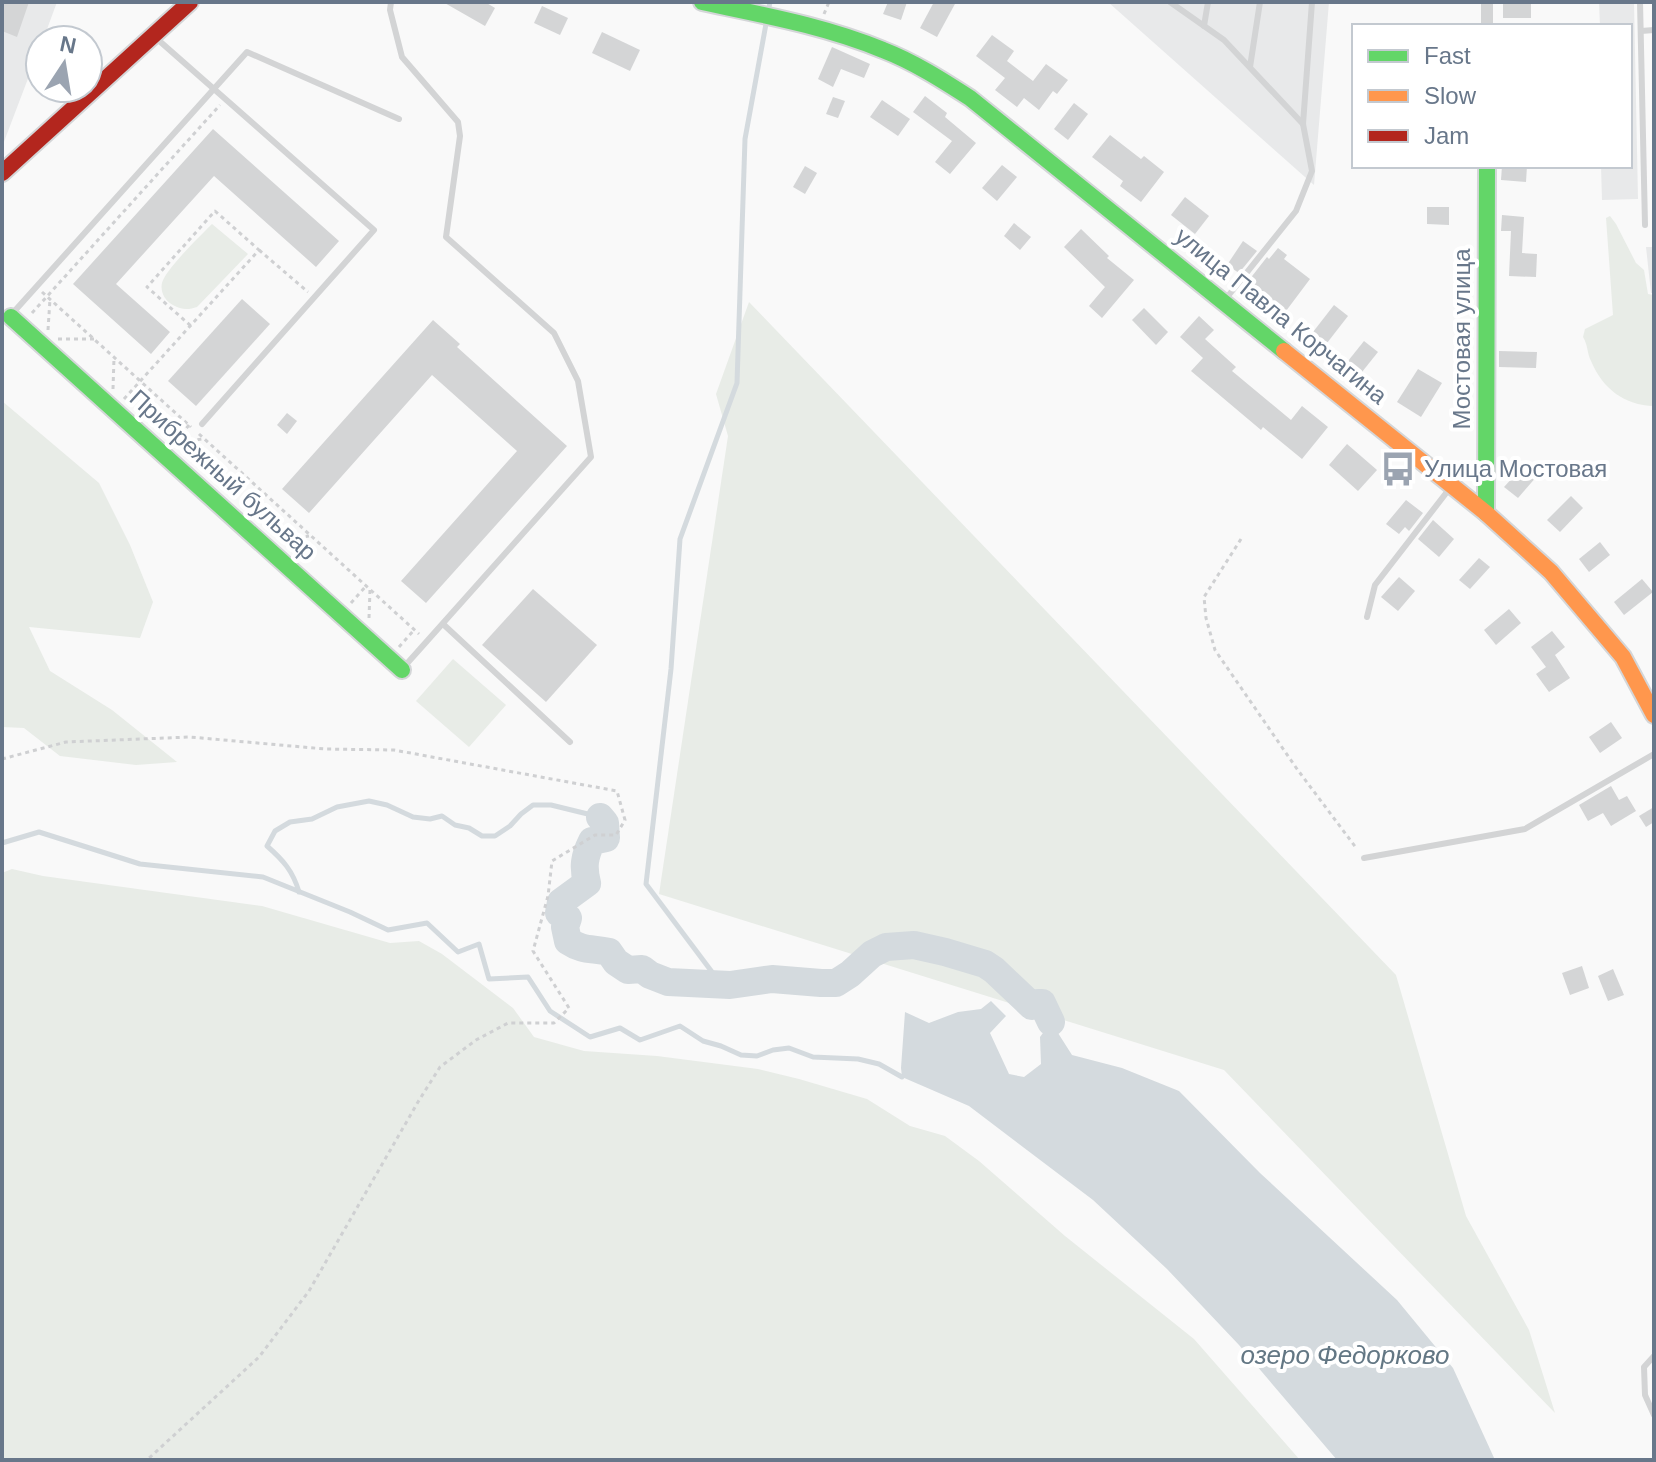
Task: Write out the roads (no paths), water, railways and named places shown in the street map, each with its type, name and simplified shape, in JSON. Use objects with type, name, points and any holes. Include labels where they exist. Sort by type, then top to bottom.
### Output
[{"type":"main road","points":[[2,173],[190,2]]},
{"type":"main road","name":"улица Павла Корчагина","points":[[710,4],[817,28],[871,45],[917,65],[970,98],[1486,513],[1551,572],[1623,657],[1654,715]]},
{"type":"main road","name":"Мостовая улица","points":[[1486,513],[1487,168]]},
{"type":"main road","name":"Прибрежный бульвар","points":[[11,317],[407,664]]},
{"type":"street","points":[[1487,2],[1487,24]]},
{"type":"lane","points":[[391,2],[390,10],[402,57],[458,122],[460,136],[446,237],[554,333],[578,381],[591,457],[407,664]]},
{"type":"lane","points":[[1170,2],[1224,40],[1303,124]]},
{"type":"lane","points":[[1204,26],[1208,2]]},
{"type":"lane","points":[[1250,67],[1260,2]]},
{"type":"lane","points":[[1224,301],[1296,211],[1312,171],[1303,124],[1312,2]]},
{"type":"lane","points":[[1640,2],[1645,225]]},
{"type":"lane","points":[[1641,31],[1654,30]]},
{"type":"lane","points":[[153,36],[374,230],[202,424]]},
{"type":"lane","points":[[11,317],[247,52],[399,119]]},
{"type":"lane","points":[[1644,208],[1654,208]]},
{"type":"lane","points":[[1367,617],[1375,585],[1452,486]]},
{"type":"lane","points":[[443,624],[570,742]]},
{"type":"lane","points":[[1364,858],[1525,829],[1654,754]]},
{"type":"lane","points":[[1654,1356],[1644,1367],[1645,1395],[1654,1415]]},
{"type":"water","name":"озеро Федорково","points":[[991,1001],[1006,1016],[990,1033],[1009,1074],[1024,1077],[1041,1064],[1040,1037],[1051,1022],[1072,1055],[1122,1068],[1179,1091],[1260,1173],[1397,1300],[1453,1368],[1495,1460],[1337,1460],[1239,1345],[1167,1269],[1093,1200],[969,1106],[902,1077],[905,1012],[929,1023],[958,1012],[981,1009]]},
{"type":"waterway","points":[[721,984],[646,884],[671,669],[680,539],[737,383],[745,139],[770,2]]},
{"type":"waterway","points":[[299,892],[287,866],[267,846],[275,831],[290,822],[312,819],[337,807],[369,801],[413,817],[430,819],[442,816],[482,836],[495,836],[533,805],[551,805],[600,817]]},
{"type":"waterway","points":[[600,817],[605,823],[606,838],[592,841],[589,847],[585,862],[587,883],[561,902],[559,913],[568,918],[565,927],[568,941],[583,948],[609,952],[616,962],[628,970],[642,969],[668,982],[730,985],[772,979],[836,983],[872,954],[886,947],[914,945],[985,964],[1032,1006],[1042,1003],[1051,1022]]},
{"type":"waterway","points":[[2,843],[39,832],[140,864],[263,877],[388,930],[427,923],[458,952],[479,944],[489,979],[528,977],[550,1011],[590,1037],[620,1028],[640,1040],[680,1026],[703,1041],[741,1055],[757,1056],[789,1048],[813,1057],[858,1059],[879,1064],[902,1077]]},
{"type":"place","name":"Улица Мостовая","points":[[1398,469]]}]
